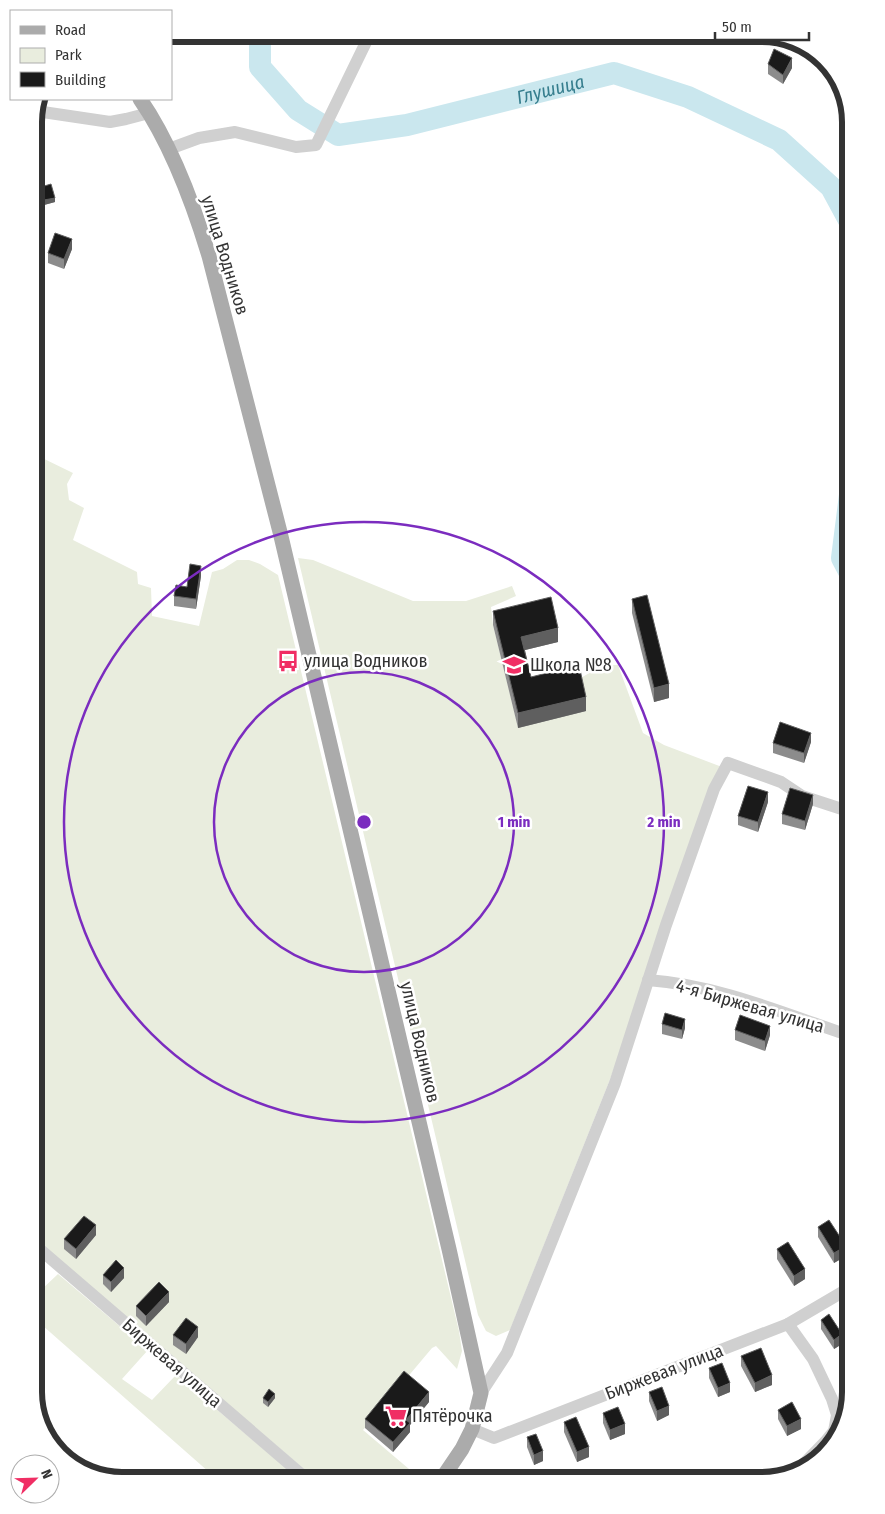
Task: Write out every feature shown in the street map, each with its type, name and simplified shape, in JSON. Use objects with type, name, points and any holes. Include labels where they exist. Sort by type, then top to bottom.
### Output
[{"type":"main road","name":"улица Водников","points":[[141,100],[169,149],[203,235],[209,256],[278,522],[481,1394]]},
{"type":"main road","points":[[447,1472],[472,1430],[481,1394]]},
{"type":"street","points":[[169,149],[199,138],[235,132],[296,147],[316,145],[366,42]]},
{"type":"street","points":[[44,112],[110,122],[126,120],[149,113]]},
{"type":"street","points":[[481,1394],[507,1353],[615,1083],[666,924],[714,789],[728,763],[781,782],[802,796],[842,809]]},
{"type":"street","name":"4-я Биржевая улица","points":[[648,980],[695,986],[726,994],[842,1033]]},
{"type":"street","name":"Биржевая улица","points":[[42,1251],[298,1471]]},
{"type":"street","name":"Биржевая улица","points":[[472,1430],[494,1438],[788,1324],[842,1293]]},
{"type":"street","points":[[788,1324],[813,1359],[832,1399],[837,1415],[835,1423]]},
{"type":"green space","points":[[43,458],[73,473],[67,484],[69,500],[84,508],[73,540],[137,572],[138,584],[151,588],[152,616],[199,626],[212,572],[223,569],[237,560],[249,560],[260,564],[278,575],[459,1331],[462,1351],[457,1369],[436,1346],[432,1348],[363,1430],[412,1471],[307,1471],[42,1247]]},
{"type":"green space","points":[[298,558],[313,560],[413,601],[466,601],[512,586],[516,596],[491,607],[493,625],[518,727],[579,679],[603,665],[618,665],[643,733],[664,745],[722,767],[609,1082],[510,1330],[496,1336],[486,1331],[478,1315]]},
{"type":"green space","points":[[58,1274],[148,1350],[122,1379],[152,1400],[176,1375],[290,1471],[208,1471],[42,1325],[42,1289]]},
{"type":"building","points":[[774,49],[792,58],[783,75],[768,64]]},
{"type":"building","points":[[51,184],[55,198],[44,200],[43,186]]},
{"type":"building","points":[[55,233],[72,239],[64,259],[48,253]]},
{"type":"building","points":[[190,564],[201,566],[196,599],[174,596],[176,585],[187,587]]},
{"type":"building","points":[[647,595],[669,684],[654,688],[632,599]]},
{"type":"building","name":"Школа №8","points":[[551,597],[558,628],[521,637],[531,677],[579,665],[586,697],[518,713],[493,611]]},
{"type":"building","points":[[780,722],[811,733],[804,753],[773,743]]},
{"type":"building","points":[[748,786],[768,792],[758,822],[738,816]]},
{"type":"building","points":[[790,788],[813,795],[805,821],[782,814]]},
{"type":"building","points":[[665,1013],[685,1019],[682,1030],[662,1024]]},
{"type":"building","points":[[740,1015],[770,1026],[765,1041],[735,1030]]},
{"type":"building","points":[[84,1216],[96,1225],[76,1249],[64,1239]]},
{"type":"building","points":[[829,1220],[842,1240],[842,1248],[834,1253],[818,1227]]},
{"type":"building","points":[[788,1242],[805,1269],[794,1276],[777,1249]]},
{"type":"building","points":[[116,1260],[124,1268],[111,1282],[103,1275]]},
{"type":"building","points":[[159,1282],[169,1292],[146,1316],[136,1306]]},
{"type":"building","points":[[829,1314],[842,1334],[834,1340],[821,1320]]},
{"type":"building","points":[[186,1318],[198,1327],[186,1344],[173,1335]]},
{"type":"building","points":[[761,1348],[772,1375],[755,1383],[741,1356]]},
{"type":"building","points":[[722,1363],[730,1383],[718,1388],[709,1368]]},
{"type":"building","points":[[404,1371],[429,1392],[406,1420],[410,1423],[393,1442],[365,1419]]},
{"type":"building","points":[[662,1387],[669,1406],[657,1411],[649,1392]]},
{"type":"building","points":[[269,1389],[275,1394],[268,1402],[263,1398]]},
{"type":"building","points":[[792,1402],[801,1419],[787,1426],[778,1410]]},
{"type":"building","points":[[618,1407],[625,1424],[610,1430],[603,1413]]},
{"type":"building","points":[[576,1417],[589,1447],[577,1452],[564,1422]]},
{"type":"building","points":[[536,1434],[543,1451],[534,1455],[527,1437]]},
{"type":"waterway","name":"Глушица","points":[[260,42],[260,67],[298,110],[338,135],[407,125],[614,73],[688,97],[779,140],[831,187],[842,207]]},
{"type":"place","name":"улица Водников","points":[[288,661]]},
{"type":"place","name":"Школа №8","points":[[514,665]]},
{"type":"place","name":"Пятёрочка","points":[[396,1416]]}]
